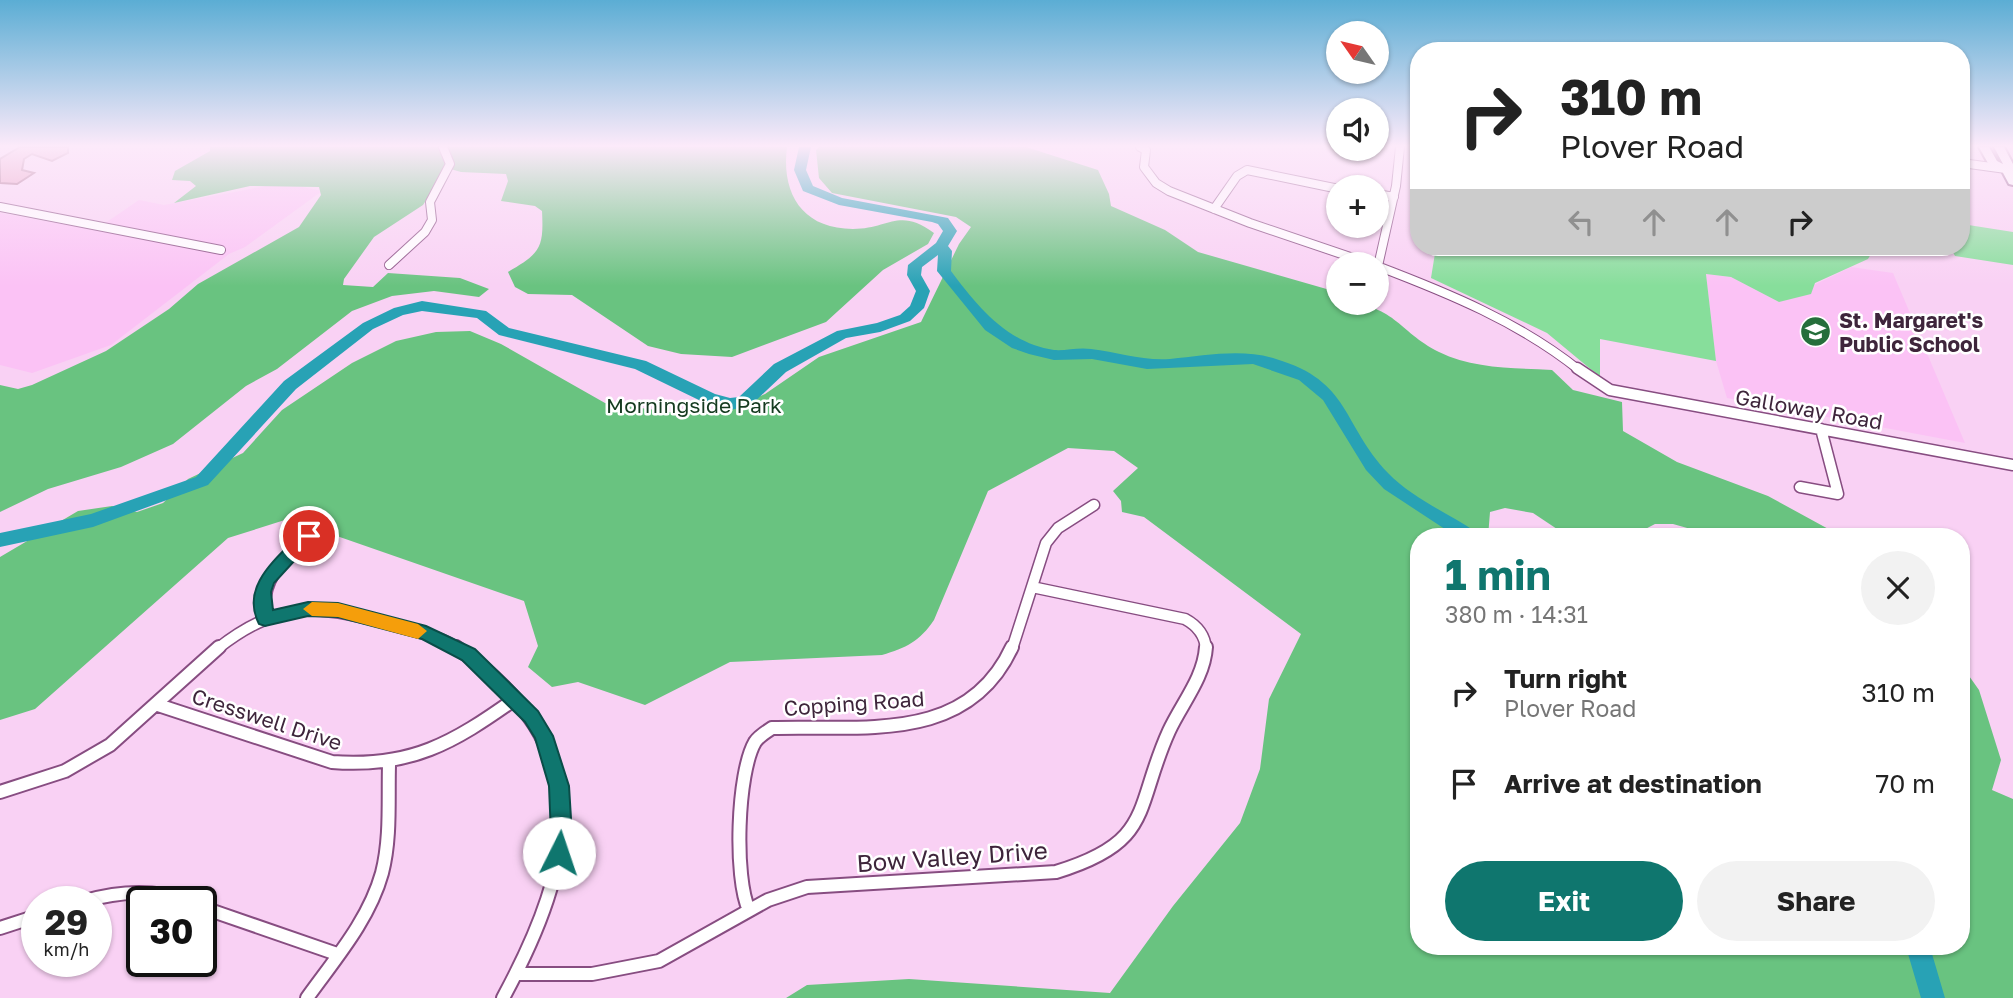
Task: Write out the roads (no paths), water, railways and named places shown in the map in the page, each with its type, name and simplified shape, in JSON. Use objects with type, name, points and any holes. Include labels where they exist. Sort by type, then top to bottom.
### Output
[{"type":"street","points":[[389,265],[421,237],[432,220],[430,202],[434,194]]},
{"type":"street","points":[[1180,194],[1214,209],[1337,252]]},
{"type":"street","points":[[1214,209],[1225,194]]},
{"type":"street","points":[[1380,252],[1394,194]]},
{"type":"street","points":[[1389,196],[1394,197]]},
{"type":"street","points":[[0,207],[221,250]]},
{"type":"street","name":"Galloway Road","points":[[1389,271],[1419,282],[1536,338],[1600,385],[1631,394],[2013,465]]},
{"type":"street","points":[[1800,487],[1838,494],[1821,429]]},
{"type":"street","name":"Copping Road","points":[[749,910],[741,892],[740,826],[750,758],[754,744],[761,735],[772,728],[915,722],[947,714],[965,705],[992,684],[1010,659],[1041,556],[1053,534],[1094,505]]},
{"type":"street","points":[[265,619],[262,592],[268,579],[309,536]]},
{"type":"street","name":"Bow Valley Drive","points":[[517,974],[592,974],[659,961],[749,910],[807,887],[1056,872],[1096,857],[1123,837],[1151,793],[1165,740],[1204,661],[1205,638],[1194,624],[1185,619],[1032,587]]},
{"type":"street","points":[[0,792],[46,778],[91,758],[122,737],[158,705],[209,653],[236,633],[265,619],[308,609],[338,610],[426,633],[468,655],[515,699],[540,729],[551,754],[559,786],[562,835],[551,888],[535,936],[503,998]]},
{"type":"street","name":"Cresswell Drive","points":[[158,705],[332,762],[359,767],[389,765],[433,752],[515,699]]},
{"type":"street","points":[[307,998],[368,909],[383,870],[389,765]]},
{"type":"street","points":[[217,913],[337,954]]},
{"type":"street","points":[[0,928],[21,921]]},
{"type":"waterway","points":[[821,194],[839,201],[943,221],[950,231],[941,246]]},
{"type":"waterway","points":[[0,540],[93,520],[202,481],[290,385],[368,326],[399,311],[422,306],[481,314],[504,332],[640,365],[709,398],[730,404],[744,402],[780,368],[842,334],[880,327],[905,318],[917,308],[923,291],[914,275],[915,265],[941,246]]},
{"type":"waterway","points":[[941,246],[945,251],[944,271],[978,315],[1003,336],[1035,351],[1054,355],[1092,354],[1147,364],[1253,359],[1269,362],[1305,376],[1329,396],[1363,452],[1382,477],[1411,500],[1456,528]]},
{"type":"waterway","points":[[1920,955],[1933,998]]},
{"type":"place","name":"St. Margaret's Public School","points":[[1816,332]]},
{"type":"park label","name":"Morningside Park","points":[[694,405]]}]
